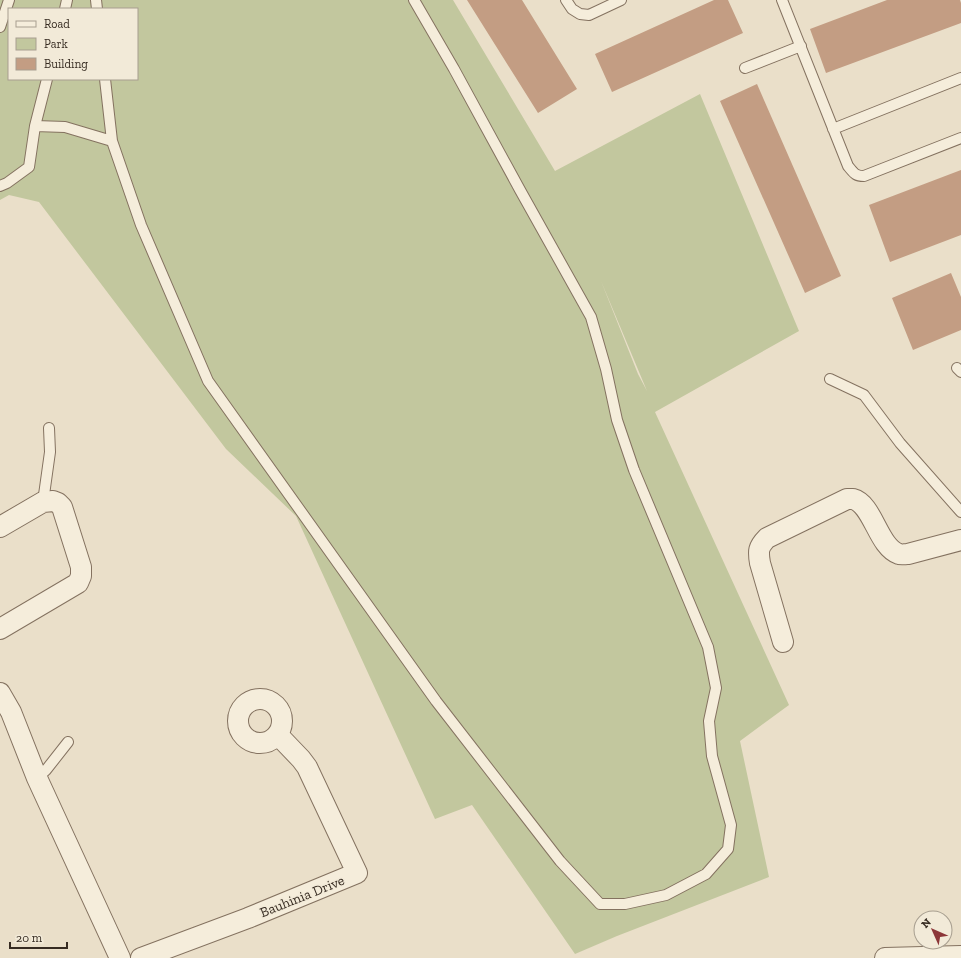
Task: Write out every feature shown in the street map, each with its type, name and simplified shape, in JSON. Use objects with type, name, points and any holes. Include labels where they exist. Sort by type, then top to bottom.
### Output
[{"type":"street","points":[[783,642],[760,563],[758,551],[761,543],[767,538],[847,499],[854,499],[865,508],[887,546],[892,551],[900,555],[961,540]]},
{"type":"street","points":[[0,527],[43,502],[53,501],[58,503],[62,507],[81,567],[81,576],[78,583],[0,629]]},
{"type":"street","points":[[0,693],[11,712],[37,778],[120,958]]},
{"type":"street","name":"Bauhinia Drive","points":[[141,958],[248,918],[357,873],[307,767],[278,735]]},
{"type":"street","points":[[885,958],[961,956]]},
{"type":"lane","points":[[0,27],[9,0]]},
{"type":"lane","points":[[105,80],[112,141],[141,225],[208,381],[436,701],[560,861],[600,904],[625,904],[666,895],[706,874],[728,849],[731,825],[712,756],[709,721],[716,688],[708,647],[634,470],[617,420],[606,369],[591,316],[414,0]]},
{"type":"lane","points":[[566,0],[572,9],[580,14],[589,15],[621,0]]},
{"type":"lane","points":[[782,0],[848,166],[854,173],[858,176],[864,176],[961,138]]},
{"type":"lane","points":[[745,68],[801,46]]},
{"type":"lane","points":[[833,129],[961,78]]},
{"type":"lane","points":[[0,186],[7,183],[29,166],[36,126],[47,80]]},
{"type":"lane","points":[[36,126],[65,127],[112,141]]},
{"type":"lane","points":[[830,378],[864,395],[900,443],[961,512]]},
{"type":"lane","points":[[43,502],[50,452],[49,428]]},
{"type":"lane","points":[[37,778],[46,770],[68,742]]},
{"type":"green space","points":[[0,0],[453,0],[555,171],[700,94],[799,331],[655,412],[789,705],[740,741],[769,877],[617,936],[575,954],[472,805],[435,819],[296,516],[226,449],[39,202],[9,195],[0,200]],"holes":[[[601,281],[647,391],[638,374]]]},
{"type":"building","points":[[467,0],[522,0],[577,89],[538,113]]},
{"type":"building","points":[[714,0],[728,0],[743,33],[612,92],[595,54]]},
{"type":"building","points":[[887,0],[960,0],[961,23],[826,73],[810,29]]},
{"type":"building","points":[[757,84],[841,276],[805,293],[720,101]]},
{"type":"building","points":[[961,170],[961,235],[890,262],[869,205]]},
{"type":"building","points":[[951,273],[961,297],[961,330],[913,350],[892,298]]}]
